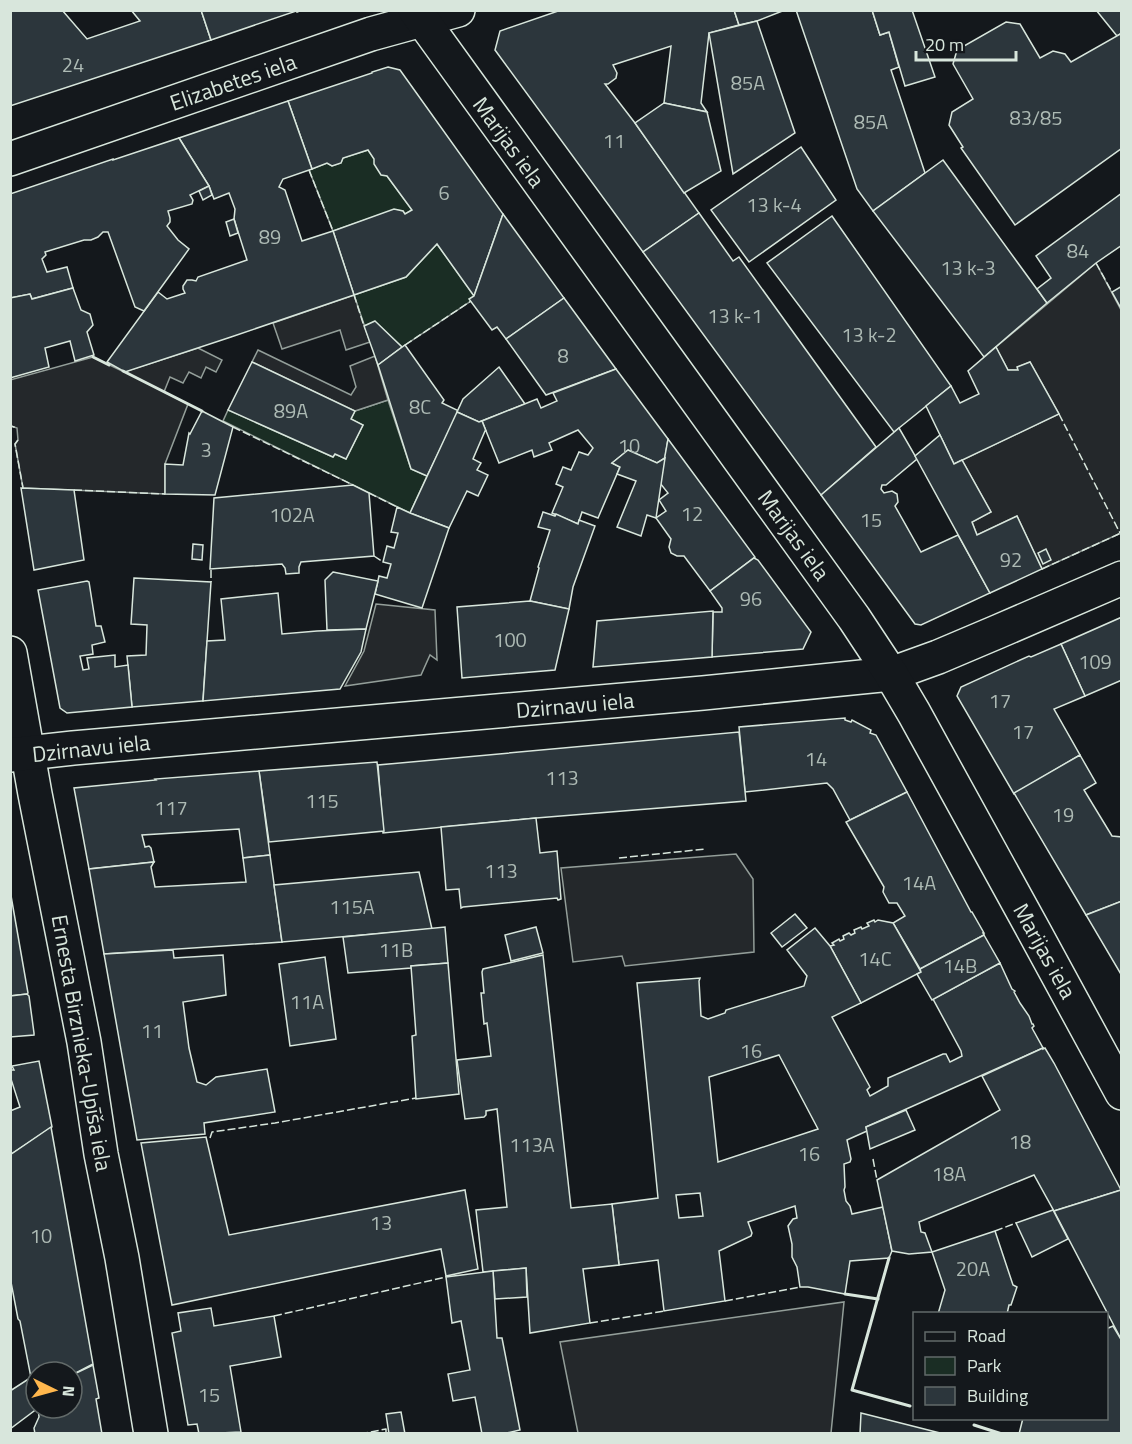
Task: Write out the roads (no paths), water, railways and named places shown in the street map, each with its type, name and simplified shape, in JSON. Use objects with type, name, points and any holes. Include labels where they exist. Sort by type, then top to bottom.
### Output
[{"type":"street","name":"Elizabetes iela","points":[[10,159],[371,34],[418,15],[458,10]]},
{"type":"street","name":"Marijas iela","points":[[418,15],[854,618],[891,674],[1122,1093]]},
{"type":"street","name":"Dzirnavu iela","points":[[20,755],[84,747],[679,695],[891,674],[997,633],[1122,578]]},
{"type":"street","name":"Ernesta Birznieka-Upīša iela","points":[[10,653],[20,755],[35,794],[84,1042],[99,1143],[122,1258],[151,1434]]}]
